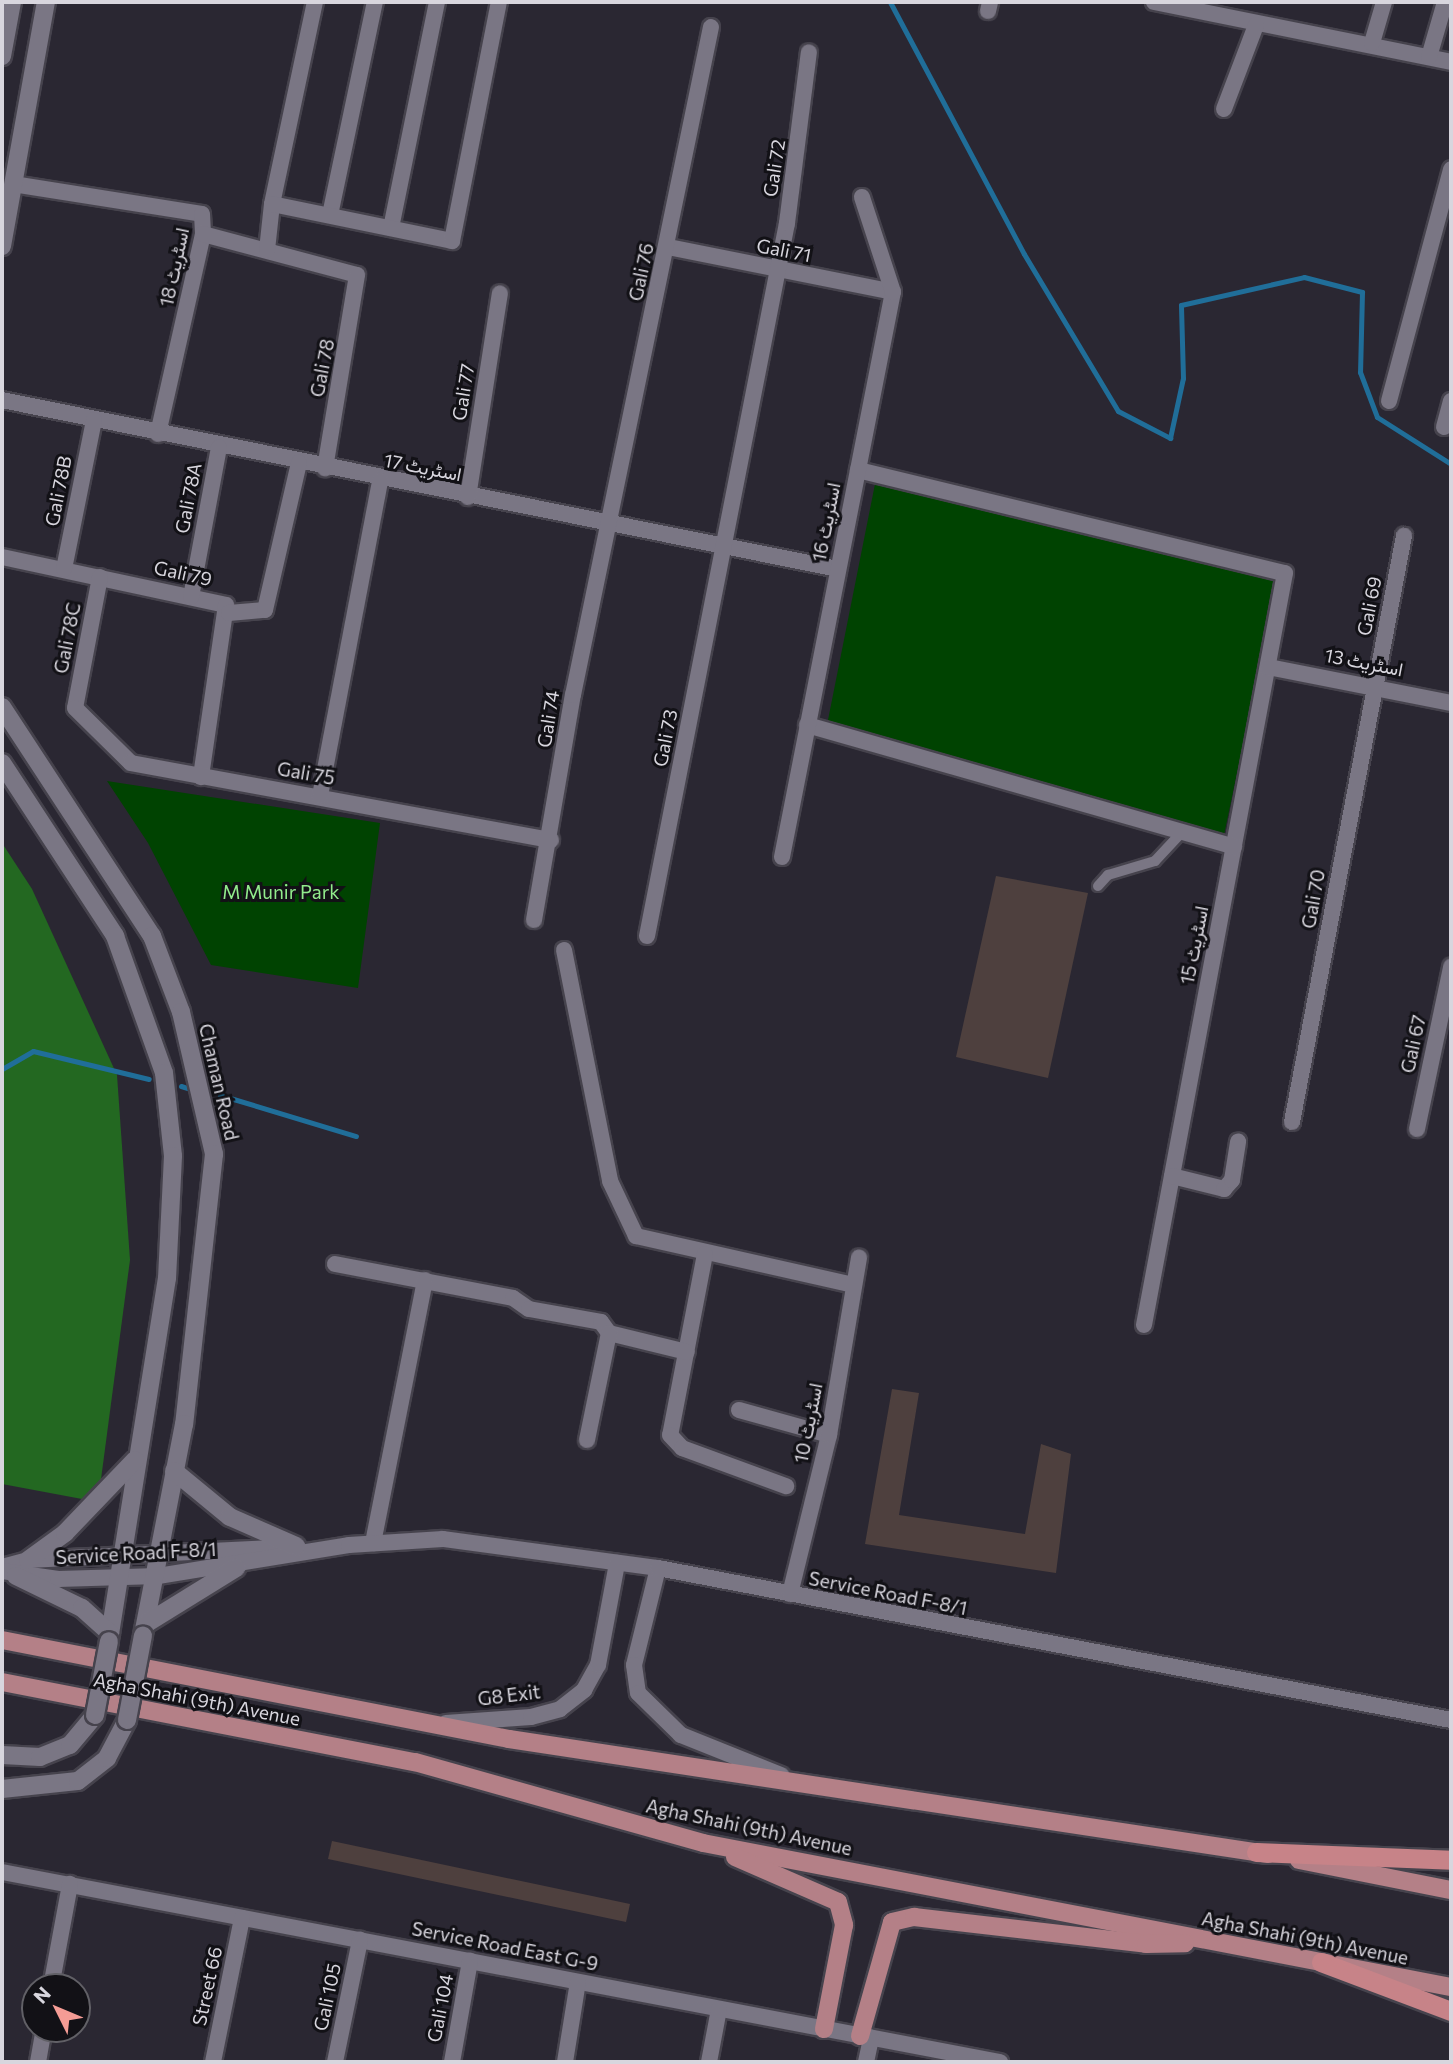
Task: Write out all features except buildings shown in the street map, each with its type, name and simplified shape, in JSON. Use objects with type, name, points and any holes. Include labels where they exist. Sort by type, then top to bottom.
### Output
[{"type":"highway","points":[[1256,1852],[1451,1860]]},
{"type":"highway","points":[[1321,1962],[1451,2011]]},
{"type":"main road","name":"Agha Shahi (9th) Avenue","points":[[2,1640],[426,1724],[781,1775],[1256,1852],[1451,1890]]},
{"type":"main road","name":"Agha Shahi (9th) Avenue","points":[[2,1682],[415,1762],[703,1843],[1451,1987]]},
{"type":"main road","points":[[703,1843],[838,1902],[844,1925],[824,2029]]},
{"type":"main road","points":[[865,2037],[884,1933],[892,1922],[914,1917],[1146,1944],[1212,1941]]},
{"type":"street","points":[[2,56],[12,2]]},
{"type":"street","points":[[2,247],[46,2]]},
{"type":"street","points":[[203,234],[267,250],[272,204],[315,2]]},
{"type":"street","points":[[330,215],[375,2]]},
{"type":"street","points":[[391,228],[437,2]]},
{"type":"street","points":[[272,204],[452,241],[499,2]]},
{"type":"street","points":[[1154,2],[1256,25],[1372,43],[1451,62]]},
{"type":"street","points":[[1372,43],[1384,2]]},
{"type":"street","points":[[1429,57],[1445,2]]},
{"type":"street","points":[[1224,109],[1256,25]]},
{"type":"street","name":"Gali 76","points":[[609,526],[711,27]]},
{"type":"street","name":"Gali 72","points":[[720,547],[778,271],[810,71],[809,52]]},
{"type":"street","points":[[1389,401],[1451,169]]},
{"type":"street","name":"اسٹریٹ 18","points":[[13,184],[194,210],[205,221],[158,435]]},
{"type":"street","name":"اسٹریٹ 16","points":[[782,857],[893,292],[862,197]]},
{"type":"street","name":"Gali 71","points":[[668,247],[893,292]]},
{"type":"street","name":"Gali 78","points":[[267,250],[357,275],[325,468]]},
{"type":"street","name":"Gali 77","points":[[468,497],[500,293]]},
{"type":"street","name":"اسٹریٹ 17","points":[[2,400],[380,481],[838,569]]},
{"type":"street","points":[[1444,427],[1451,401]]},
{"type":"street","name":"Gali 78B","points":[[64,569],[94,421]]},
{"type":"street","name":"Gali 78A","points":[[191,597],[219,448]]},
{"type":"street","points":[[201,777],[229,613],[265,610],[299,463]]},
{"type":"street","name":"اسٹریٹ 15","points":[[858,470],[1285,573],[1144,1325]]},
{"type":"street","points":[[320,796],[380,481]]},
{"type":"street","name":"Gali 74","points":[[534,920],[609,526]]},
{"type":"street","name":"Gali 69","points":[[1374,683],[1404,536]]},
{"type":"street","name":"Gali 73","points":[[647,936],[720,547]]},
{"type":"street","name":"Gali 79","points":[[2,557],[219,602],[229,613]]},
{"type":"street","name":"Gali 78C","points":[[75,708],[100,577]]},
{"type":"street","name":"اسٹریٹ 13","points":[[1268,667],[1374,683],[1451,703]]},
{"type":"street","name":"Gali 70","points":[[1292,1122],[1374,683]]},
{"type":"street","name":"Chaman Road","points":[[2,707],[152,936],[203,1089],[214,1154],[210,1210],[162,1554],[127,1720],[107,1758],[78,1781],[2,1789]]},
{"type":"street","name":"Gali 75","points":[[75,708],[131,763],[551,839]]},
{"type":"street","points":[[807,725],[1234,847]]},
{"type":"street","points":[[2,763],[116,936],[164,1073],[173,1156],[167,1278],[95,1715],[70,1745],[40,1757],[2,1755]]},
{"type":"street","points":[[1098,886],[1108,875],[1155,861],[1182,832]]},
{"type":"street","points":[[564,950],[610,1181],[630,1229],[642,1240],[854,1285]]},
{"type":"street","name":"Gali 67","points":[[1417,1129],[1451,967]]},
{"type":"street","points":[[1172,1176],[1224,1189],[1232,1180],[1238,1141]]},
{"type":"street","points":[[705,1254],[670,1435],[674,1443],[786,1486]]},
{"type":"street","name":"اسٹریٹ 10","points":[[790,1594],[829,1435],[859,1258]]},
{"type":"street","points":[[335,1264],[425,1280],[601,1322],[610,1333],[687,1352]]},
{"type":"street","points":[[373,1543],[425,1280]]},
{"type":"street","points":[[587,1440],[610,1333]]},
{"type":"street","points":[[739,1410],[829,1435]]},
{"type":"street","points":[[28,1560],[65,1533],[135,1460]]},
{"type":"street","points":[[174,1471],[230,1517],[296,1546]]},
{"type":"street","name":"Service Road F-8/1","points":[[6,1571],[158,1576],[236,1568],[314,1551],[373,1543],[443,1539],[658,1568],[1451,1720]]},
{"type":"street","name":"Service Road F-8/1","points":[[6,1571],[28,1560],[296,1546],[314,1551]]},
{"type":"street","name":"G8 Exit","points":[[426,1724],[531,1717],[560,1709],[584,1690],[598,1665],[617,1563]]},
{"type":"street","points":[[145,1629],[236,1568]]},
{"type":"street","points":[[658,1568],[634,1665],[638,1693],[681,1735],[781,1775]]},
{"type":"street","points":[[6,1571],[72,1601],[109,1637]]},
{"type":"street","name":"Service Road East G-9","points":[[2,1871],[1000,2062]]},
{"type":"street","points":[[54,1973],[70,1884]]},
{"type":"street","name":"Street 66","points":[[213,2062],[242,1917]]},
{"type":"street","name":"Gali 105","points":[[335,2062],[360,1940]]},
{"type":"street","name":"Gali 104","points":[[452,2062],[470,1961]]},
{"type":"street","points":[[565,2062],[579,1982]]},
{"type":"street","points":[[709,2062],[719,2009]]},
{"type":"street","points":[[865,2037],[866,2062]]},
{"type":"street","points":[[38,2062],[41,2043]]},
{"type":"green space","points":[[875,484],[1278,577],[1223,840],[827,725]]},
{"type":"green space","name":"M Munir Park","points":[[107,781],[380,823],[358,988],[211,965],[148,843]]},
{"type":"green space","points":[[2,843],[32,889],[117,1075],[130,1260],[98,1502],[2,1484]]},
{"type":"waterway","points":[[890,2],[1024,254],[1118,411],[1170,438],[1183,378],[1181,305],[1304,277],[1362,292],[1360,372],[1377,417],[1451,464]]},
{"type":"waterway","points":[[2,1069],[33,1051],[149,1079]]},
{"type":"waterway","points":[[181,1086],[187,1088]]},
{"type":"waterway","points":[[220,1095],[356,1136]]}]
